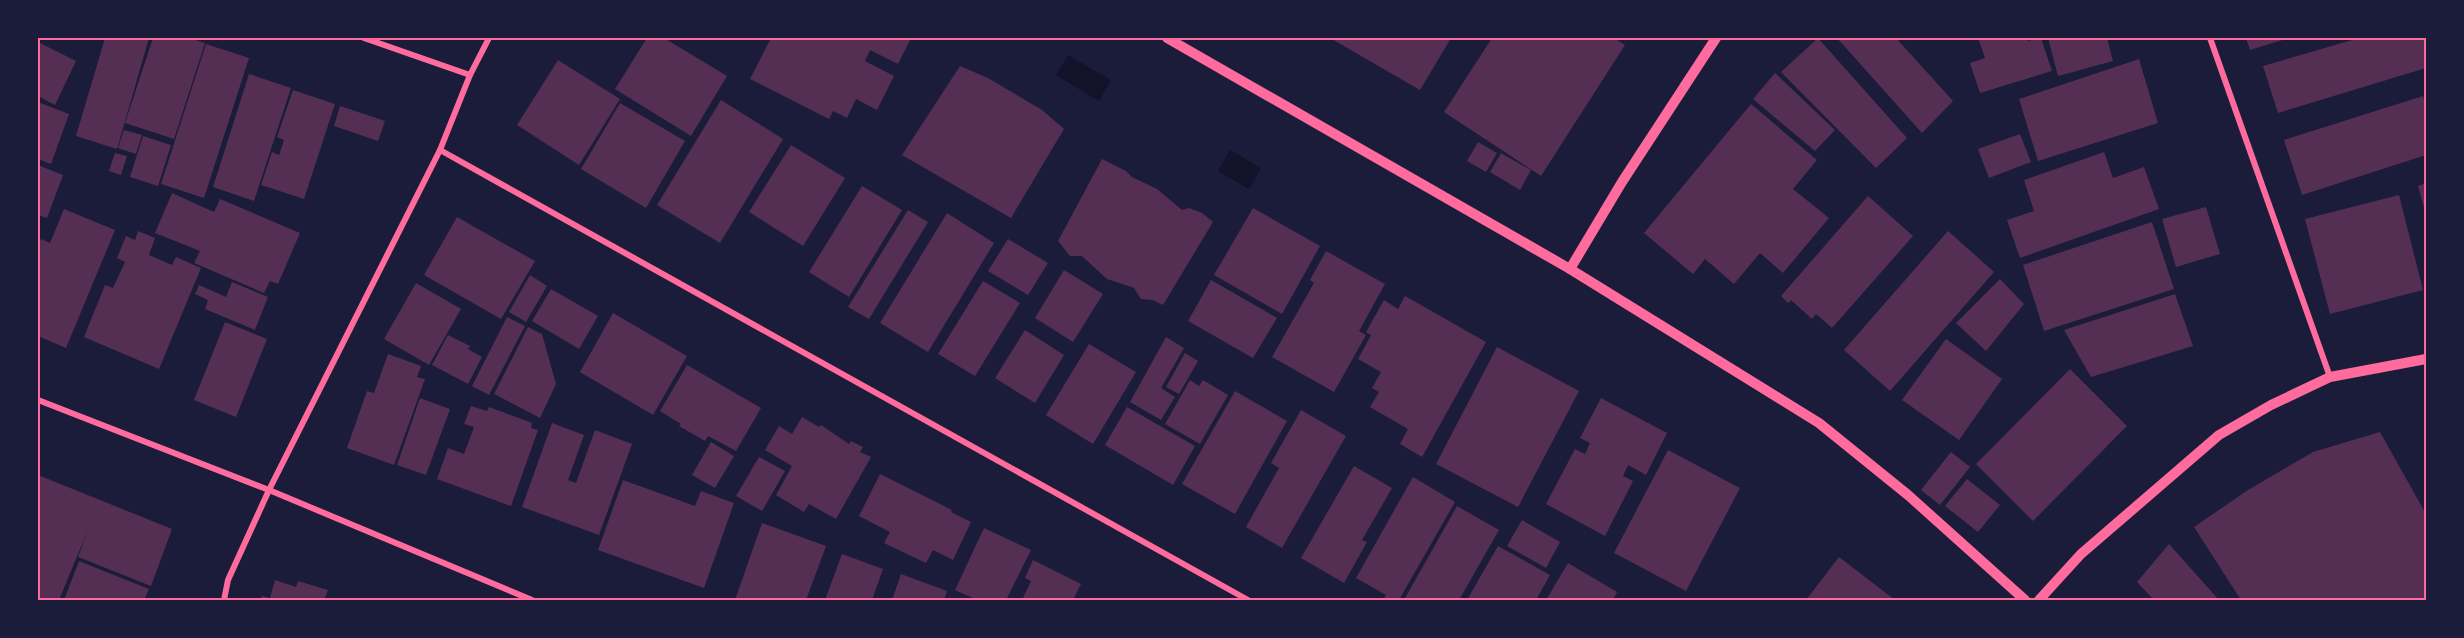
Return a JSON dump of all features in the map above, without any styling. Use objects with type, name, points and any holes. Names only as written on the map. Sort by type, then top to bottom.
[{"type":"street","points":[[364,38],[470,75]]},
{"type":"street","points":[[224,600],[228,580],[269,490],[440,150],[470,75],[489,38]]},
{"type":"street","points":[[1167,38],[1570,269],[1819,423],[1908,495],[2025,600]]},
{"type":"street","points":[[1570,269],[1622,182],[1716,38]]},
{"type":"street","points":[[2210,38],[2330,376]]},
{"type":"street","points":[[440,150],[1248,600]]},
{"type":"street","points":[[2038,600],[2081,554],[2219,435],[2271,405],[2330,376],[2427,358]]},
{"type":"street","points":[[38,400],[269,490],[532,600]]},
{"type":"shaded area","points":[[1068,55],[1111,80],[1099,101],[1056,75]]},
{"type":"shaded area","points":[[1230,150],[1261,168],[1249,189],[1218,171]]},
{"type":"building","points":[[105,38],[149,38],[117,149],[76,136]]},
{"type":"building","points":[[153,38],[189,38],[205,43],[174,139],[125,123]]},
{"type":"building","points":[[647,38],[664,38],[727,76],[691,136],[615,89]]},
{"type":"building","points":[[771,38],[911,38],[898,64],[870,50],[865,61],[894,76],[877,110],[856,99],[847,118],[833,111],[829,119],[750,79]]},
{"type":"building","points":[[1330,38],[1451,38],[1420,90]]},
{"type":"building","points":[[1492,38],[1614,38],[1625,45],[1541,176],[1444,112]]},
{"type":"building","points":[[1818,38],[1907,138],[1876,168],[1781,72]]},
{"type":"building","points":[[1837,38],[1896,38],[1953,101],[1922,133]]},
{"type":"building","points":[[1978,38],[2027,38],[2028,41],[2041,38],[2052,71],[1980,93],[1970,63],[1985,58]]},
{"type":"building","points":[[2048,38],[2107,38],[2113,61],[2058,76]]},
{"type":"building","points":[[2246,38],[2289,38],[2250,50]]},
{"type":"building","points":[[2359,38],[2426,38],[2426,68],[2278,113],[2263,66]]},
{"type":"building","points":[[38,42],[76,61],[55,105],[38,96]]},
{"type":"building","points":[[206,44],[249,58],[204,198],[161,184]]},
{"type":"building","points":[[2139,59],[2158,123],[2038,161],[2019,99]]},
{"type":"building","points":[[558,60],[620,99],[579,165],[517,125]]},
{"type":"building","points":[[960,66],[988,78],[1042,110],[1064,129],[1011,218],[902,155]]},
{"type":"building","points":[[1775,73],[1835,130],[1815,151],[1753,99]]},
{"type":"building","points":[[249,74],[291,88],[254,201],[213,187]]},
{"type":"building","points":[[293,90],[335,104],[304,199],[261,185],[272,152],[279,155],[284,140],[277,137]]},
{"type":"building","points":[[2423,96],[2426,106],[2426,155],[2302,195],[2284,140]]},
{"type":"building","points":[[721,100],[783,139],[720,243],[657,205]]},
{"type":"building","points":[[38,102],[69,114],[51,164],[38,159]]},
{"type":"building","points":[[620,103],[685,141],[646,208],[581,169]]},
{"type":"building","points":[[1751,104],[1817,160],[1793,189],[1829,218],[1783,273],[1760,253],[1734,284],[1705,259],[1693,274],[1644,233]]},
{"type":"building","points":[[340,106],[385,121],[378,141],[334,126]]},
{"type":"building","points":[[124,130],[142,135],[136,154],[118,148]]},
{"type":"building","points":[[2020,134],[2031,162],[1989,178],[1978,149]]},
{"type":"building","points":[[143,136],[171,145],[158,186],[130,177]]},
{"type":"building","points":[[1478,142],[1497,153],[1486,172],[1467,161]]},
{"type":"building","points":[[791,145],[845,178],[803,246],[749,212]]},
{"type":"building","points":[[2104,152],[2113,178],[2144,167],[2159,209],[2020,258],[2007,220],[2034,211],[2024,180]]},
{"type":"building","points":[[115,153],[127,156],[121,175],[109,171]]},
{"type":"building","points":[[1501,153],[1531,170],[1520,190],[1490,172]]},
{"type":"building","points":[[1102,159],[1157,189],[1182,210],[1189,208],[1202,213],[1213,222],[1163,305],[1153,300],[1141,299],[1134,288],[1107,279],[1082,256],[1070,256],[1058,241]]},
{"type":"building","points":[[38,165],[63,175],[47,218],[38,215]]},
{"type":"building","points":[[2426,183],[2426,215],[2418,186]]},
{"type":"building","points":[[862,186],[902,210],[849,297],[809,272]]},
{"type":"building","points":[[172,193],[214,212],[220,199],[300,233],[278,284],[270,281],[264,293],[194,263],[200,251],[155,233]]},
{"type":"building","points":[[2399,195],[2423,290],[2330,314],[2305,219]]},
{"type":"building","points":[[1868,196],[1913,236],[1832,328],[1816,314],[1812,319],[1791,300],[1788,303],[1781,296]]},
{"type":"building","points":[[2206,207],[2220,254],[2176,267],[2162,219]]},
{"type":"building","points":[[1253,208],[1320,246],[1282,314],[1214,275]]},
{"type":"building","points":[[64,209],[115,230],[66,348],[38,336],[38,247],[41,239],[50,243]]},
{"type":"building","points":[[908,210],[928,222],[869,319],[848,307]]},
{"type":"building","points":[[947,213],[994,243],[928,352],[880,323]]},
{"type":"building","points":[[457,217],[535,261],[501,319],[424,275]]},
{"type":"building","points":[[2152,222],[2174,289],[2044,331],[2023,265]]},
{"type":"building","points":[[138,231],[155,238],[149,255],[172,265],[176,257],[201,268],[159,369],[84,337],[105,285],[113,288],[125,262],[117,258],[126,236],[135,240]]},
{"type":"building","points":[[1948,231],[1994,272],[1890,391],[1844,350]]},
{"type":"building","points":[[1008,239],[1048,263],[1028,295],[988,271]]},
{"type":"building","points":[[1326,251],[1385,284],[1359,331],[1366,335],[1334,392],[1272,357],[1314,283],[1310,280]]},
{"type":"building","points":[[1064,270],[1103,294],[1073,342],[1035,318]]},
{"type":"building","points":[[530,275],[547,286],[526,322],[509,312]]},
{"type":"building","points":[[2000,279],[2024,304],[1986,351],[1956,323]]},
{"type":"building","points":[[1211,280],[1277,318],[1253,358],[1188,321]]},
{"type":"building","points":[[983,281],[1020,303],[975,376],[938,354]]},
{"type":"building","points":[[232,282],[268,297],[255,330],[205,309],[208,300],[195,294],[199,285],[226,297]]},
{"type":"building","points":[[416,283],[461,309],[429,365],[384,339]]},
{"type":"building","points":[[551,289],[598,316],[579,349],[532,321]]},
{"type":"building","points":[[2175,294],[2193,346],[2091,377],[2064,330]]},
{"type":"building","points":[[1405,296],[1486,342],[1422,457],[1400,444],[1408,429],[1370,407],[1379,392],[1372,388],[1381,372],[1358,359],[1371,335],[1366,332],[1384,300],[1398,309]]},
{"type":"building","points":[[613,313],[687,356],[653,415],[580,372]]},
{"type":"building","points":[[507,317],[525,326],[489,395],[472,386]]},
{"type":"building","points":[[225,322],[267,339],[236,417],[194,400]]},
{"type":"building","points":[[528,327],[542,334],[556,384],[540,418],[494,394]]},
{"type":"building","points":[[1025,330],[1064,355],[1035,403],[995,378]]},
{"type":"building","points":[[448,335],[470,346],[468,349],[482,357],[468,384],[432,365]]},
{"type":"building","points":[[1166,337],[1184,348],[1161,388],[1175,397],[1161,420],[1130,402]]},
{"type":"building","points":[[1946,339],[2002,379],[1959,440],[1902,400]]},
{"type":"building","points":[[1089,344],[1136,372],[1093,444],[1046,415]]},
{"type":"building","points":[[1497,347],[1579,391],[1518,507],[1436,464]]},
{"type":"building","points":[[1185,353],[1198,361],[1179,394],[1166,387]]},
{"type":"building","points":[[388,354],[421,366],[417,377],[425,379],[394,465],[347,448],[367,391],[374,393]]},
{"type":"building","points":[[687,365],[761,408],[736,451],[708,436],[705,441],[679,426],[681,424],[660,411]]},
{"type":"building","points":[[2070,369],[2127,426],[2033,521],[1976,464]]},
{"type":"building","points":[[1190,380],[1199,386],[1203,380],[1228,395],[1200,444],[1165,424]]},
{"type":"building","points":[[1235,391],[1287,421],[1235,514],[1182,484]]},
{"type":"building","points":[[420,398],[450,409],[426,475],[397,465]]},
{"type":"building","points":[[1601,398],[1667,433],[1646,475],[1628,465],[1623,476],[1633,481],[1605,536],[1546,504],[1575,449],[1585,454],[1590,443],[1580,438]]},
{"type":"building","points":[[471,406],[487,411],[489,407],[532,423],[531,428],[538,430],[511,506],[437,479],[448,448],[464,454],[474,427],[464,424]]},
{"type":"building","points":[[1127,407],[1195,446],[1173,485],[1105,445]]},
{"type":"building","points":[[1301,410],[1346,436],[1282,548],[1246,527],[1279,468],[1271,463]]},
{"type":"building","points":[[802,417],[819,427],[821,425],[849,444],[851,441],[863,447],[860,452],[871,457],[836,519],[809,504],[804,512],[776,495],[792,466],[765,450],[779,426],[792,434]]},
{"type":"building","points":[[552,423],[584,435],[568,480],[576,483],[595,430],[632,444],[599,535],[522,507]]},
{"type":"building","points":[[2380,432],[2426,514],[2426,600],[2241,600],[2194,527],[2248,490],[2313,452]]},
{"type":"building","points":[[711,442],[734,456],[715,488],[692,475]]},
{"type":"building","points":[[1668,450],[1740,488],[1686,591],[1614,553]]},
{"type":"building","points":[[1951,452],[1970,467],[1940,505],[1921,490]]},
{"type":"building","points":[[759,457],[785,471],[762,511],[736,496]]},
{"type":"building","points":[[1354,466],[1392,488],[1362,540],[1367,542],[1344,583],[1301,558]]},
{"type":"building","points":[[880,474],[971,522],[953,560],[933,550],[926,563],[884,543],[890,532],[859,516]]},
{"type":"building","points":[[38,475],[172,529],[151,586],[78,557],[88,530],[59,600],[38,600]]},
{"type":"building","points":[[1413,477],[1455,502],[1399,600],[1383,600],[1386,595],[1356,578]]},
{"type":"building","points":[[1967,479],[2000,505],[1978,532],[1945,506]]},
{"type":"building","points":[[623,480],[695,506],[701,491],[734,503],[704,588],[598,550]]},
{"type":"building","points":[[1457,506],[1499,530],[1459,600],[1404,600]]},
{"type":"building","points":[[1522,520],[1560,542],[1546,568],[1507,546]]},
{"type":"building","points":[[762,523],[826,546],[806,600],[735,600]]},
{"type":"building","points":[[984,528],[1031,550],[1006,600],[977,600],[955,590]]},
{"type":"building","points":[[2169,544],[2219,600],[2154,600],[2137,582]]},
{"type":"building","points":[[1498,546],[1550,575],[1536,600],[1467,600]]},
{"type":"building","points":[[842,554],[883,569],[872,600],[825,600]]},
{"type":"building","points":[[1839,557],[1895,600],[1806,600]]},
{"type":"building","points":[[1033,560],[1081,584],[1073,600],[1023,598],[1031,581],[1025,578]]},
{"type":"building","points":[[79,561],[149,589],[144,600],[64,600]]},
{"type":"building","points":[[1568,563],[1617,592],[1613,600],[1546,600]]},
{"type":"building","points":[[901,574],[947,591],[944,600],[892,600]]},
{"type":"building","points":[[275,580],[296,587],[298,581],[328,590],[324,600],[260,600],[262,596],[270,598]]}]
